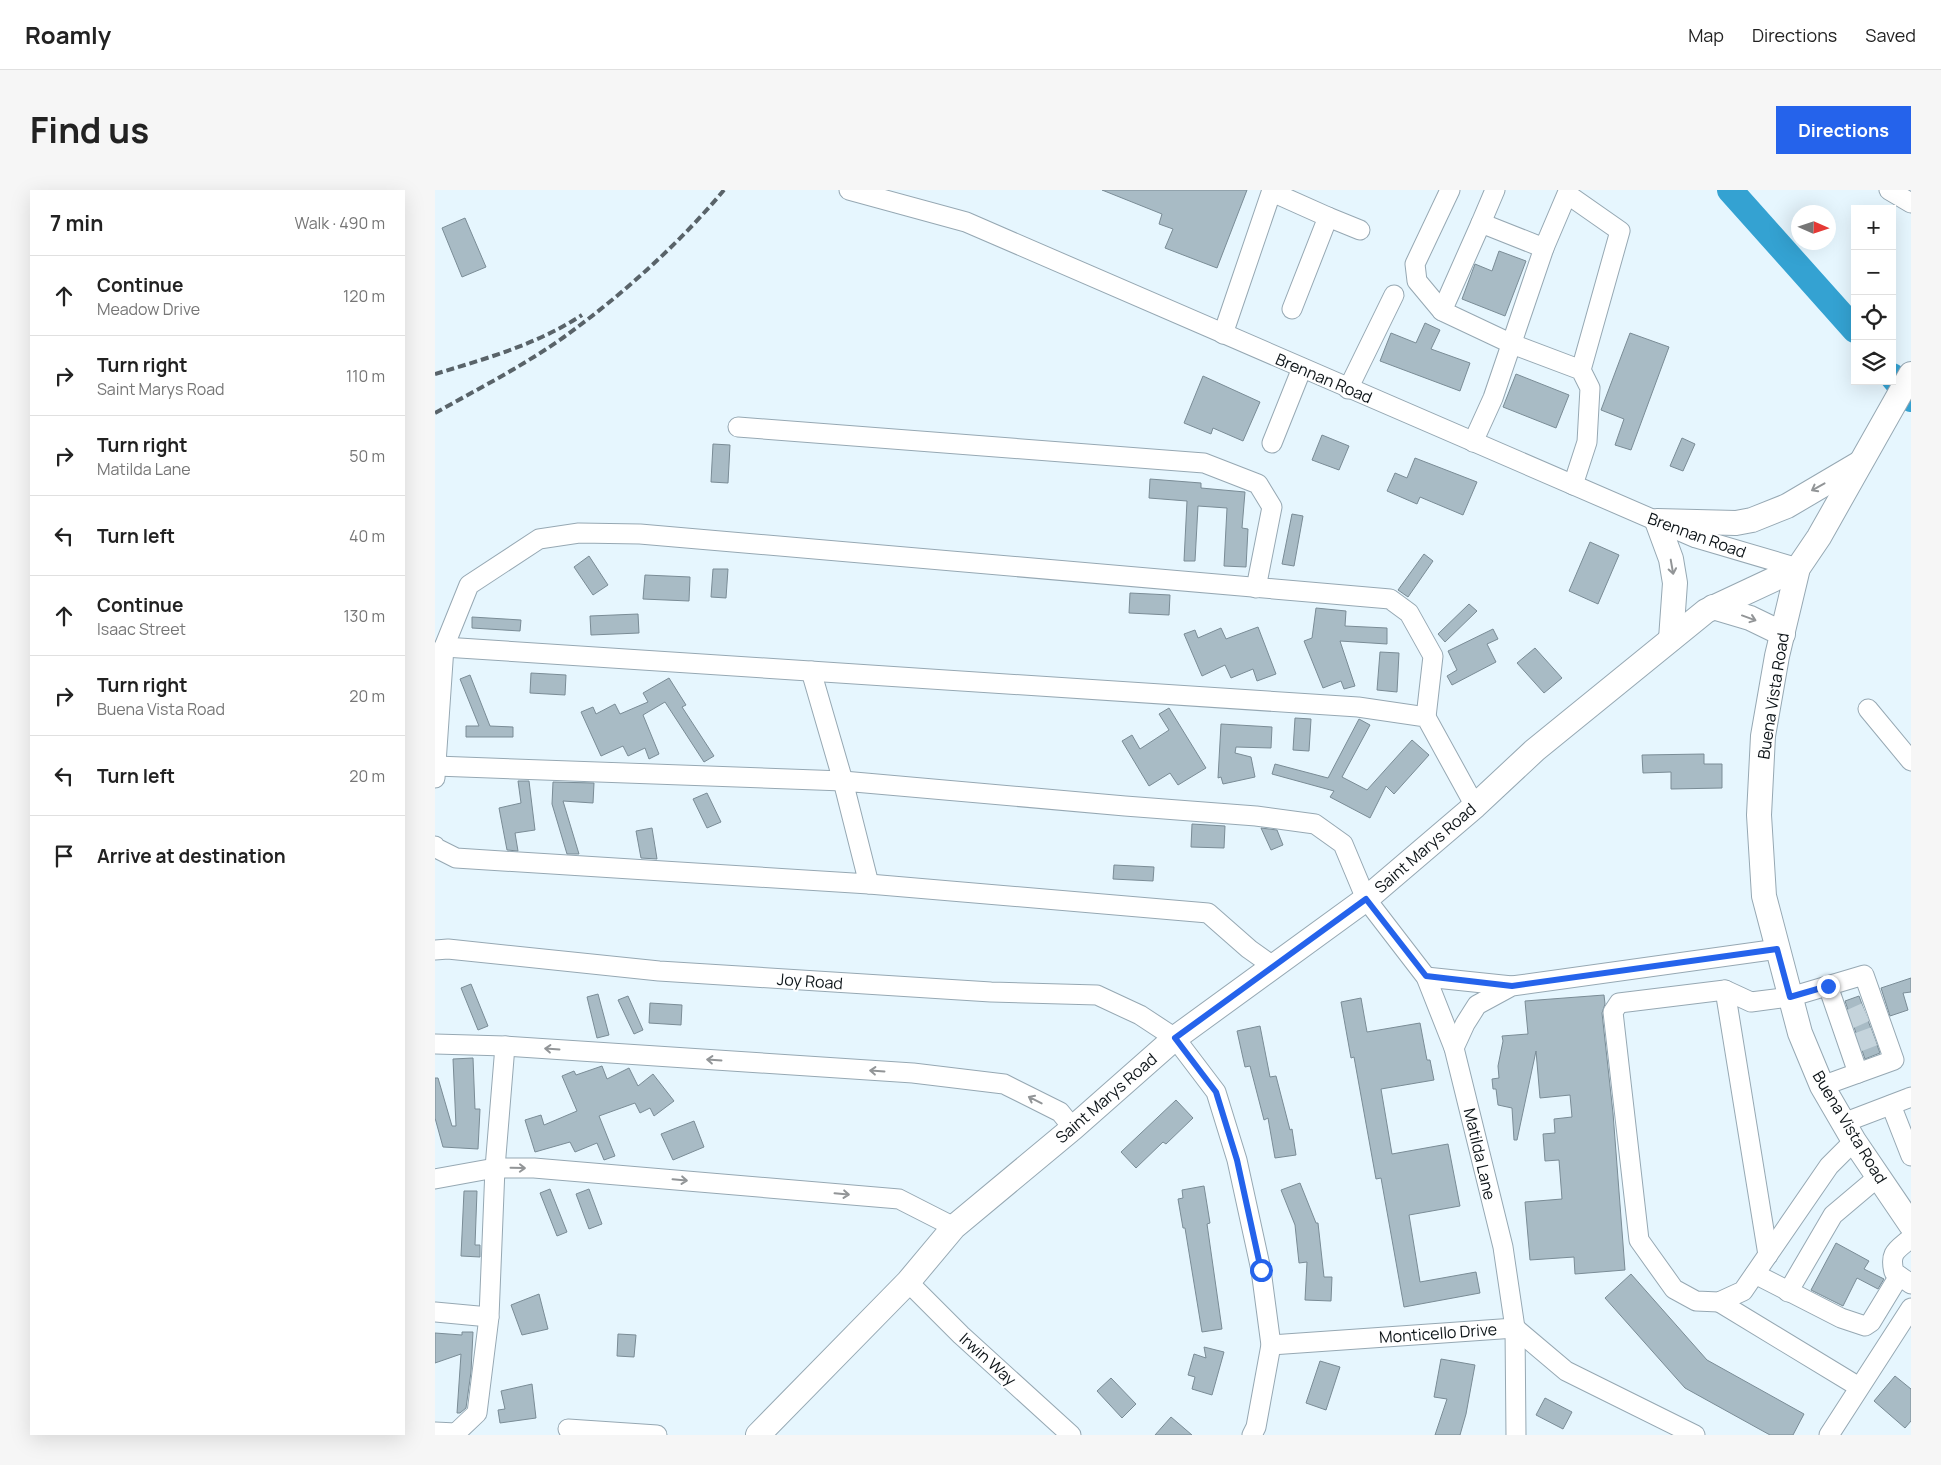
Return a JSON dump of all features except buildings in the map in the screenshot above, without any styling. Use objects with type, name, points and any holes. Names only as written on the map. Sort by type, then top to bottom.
[{"type":"main road","name":"Buena Vista Road","points":[[1911,374],[1816,542],[1799,568],[1783,634],[1763,736],[1759,816],[1764,896],[1800,1033],[1822,1086],[1849,1132],[1911,1225]]},
{"type":"main road","points":[[1671,639],[1675,583],[1671,559],[1657,521],[1736,523],[1753,520],[1787,506],[1861,463]]},
{"type":"main road","name":"Saint Marys Road","points":[[758,1435],[908,1282],[955,1227],[1073,1128],[1175,1038],[1366,899],[1475,806],[1535,750],[1706,611],[1799,568]]},
{"type":"main road","points":[[1713,607],[1750,618],[1783,634]]},
{"type":"street","name":"Brennan Road","points":[[849,190],[967,222],[1696,538],[1799,568]]},
{"type":"street","points":[[1450,190],[1415,264],[1417,281],[1442,311],[1512,344],[1581,370],[1591,388],[1587,442],[1573,485]]},
{"type":"street","points":[[1442,311],[1495,190]]},
{"type":"street","points":[[1889,190],[1910,201]]},
{"type":"street","points":[[1223,334],[1272,191],[1360,230]]},
{"type":"street","points":[[1473,442],[1493,398],[1564,192],[1620,232],[1581,370]]},
{"type":"street","points":[[1293,309],[1328,217]]},
{"type":"street","points":[[1481,223],[1544,248]]},
{"type":"street","points":[[1348,388],[1393,295]]},
{"type":"street","points":[[1272,443],[1301,368]]},
{"type":"street","points":[[737,428],[1204,463],[1258,484],[1272,507],[1256,588]]},
{"type":"street","points":[[436,772],[445,647],[469,585],[539,539],[579,533],[640,534],[1390,599],[1409,613],[1433,656],[1426,717],[1475,806]]},
{"type":"street","points":[[445,647],[1358,707],[1426,717]]},
{"type":"street","points":[[811,671],[843,780],[869,884]]},
{"type":"street","points":[[1868,709],[1911,761]]},
{"type":"street","name":"Matilda Lane","points":[[436,772],[843,780],[1256,816],[1315,824],[1343,844],[1366,899],[1426,976],[1454,1048],[1503,1247],[1515,1328],[1516,1435]]},
{"type":"street","points":[[435,846],[456,858],[869,884],[1208,913],[1249,949],[1273,966]]},
{"type":"street","name":"Joy Road","points":[[435,950],[448,949],[659,971],[991,992],[1097,995],[1141,1015],[1175,1038],[1216,1092],[1237,1160],[1261,1270],[1271,1345],[1257,1427],[1253,1435]]},
{"type":"street","points":[[1426,976],[1512,986],[1777,949]]},
{"type":"street","points":[[1822,1086],[1894,1060],[1879,1034],[1871,1010],[1864,975],[1790,997],[1751,1002],[1725,990],[1619,1003],[1613,1012],[1639,1240],[1674,1289],[1696,1301],[1719,1302],[1743,1291],[1829,1166],[1849,1132],[1891,1105],[1911,1097]]},
{"type":"street","points":[[1454,1048],[1465,1024],[1477,1005],[1512,986]]},
{"type":"street","points":[[1828,986],[1853,1045],[1859,1072]]},
{"type":"street","points":[[1725,990],[1768,1255]]},
{"type":"street","points":[[435,1044],[505,1046],[904,1072],[1003,1084],[1060,1112],[1073,1128]]},
{"type":"street","points":[[435,1432],[456,1433],[477,1413],[489,1316],[495,1168],[505,1046]]},
{"type":"street","points":[[1891,1105],[1907,1135],[1911,1156]]},
{"type":"street","points":[[435,1179],[495,1168],[534,1168],[899,1199],[955,1227]]},
{"type":"street","points":[[1788,1292],[1833,1216],[1879,1177]]},
{"type":"street","points":[[1755,1274],[1841,1318],[1865,1326],[1871,1322],[1905,1280],[1894,1272],[1892,1262],[1894,1252],[1911,1238]]},
{"type":"street","name":"Irwin Way","points":[[908,1282],[961,1335],[1068,1434]]},
{"type":"street","points":[[1719,1302],[1859,1387]]},
{"type":"street","points":[[1829,1435],[1911,1308]]},
{"type":"street","points":[[435,1312],[489,1316]]},
{"type":"street","name":"Monticello Drive","points":[[1271,1345],[1515,1328],[1566,1371],[1695,1435]]},
{"type":"street","points":[[568,1429],[657,1435]]},
{"type":"waterway","points":[[1730,190],[1851,326]]},
{"type":"waterway","points":[[1896,381],[1911,399]]},
{"type":"tunnel","points":[[1848,1020],[1866,1012]]},
{"type":"tunnel","points":[[1856,1043],[1875,1036]]},
{"type":"railway","points":[[435,413],[533,358],[586,321],[628,287],[668,250],[724,190]]},
{"type":"railway","points":[[435,374],[529,342],[582,315]]},
{"type":"route","points":[[1261,1270],[1237,1160],[1216,1092],[1175,1038],[1366,899],[1426,976],[1512,986],[1777,949],[1790,997],[1828,986]]}]
